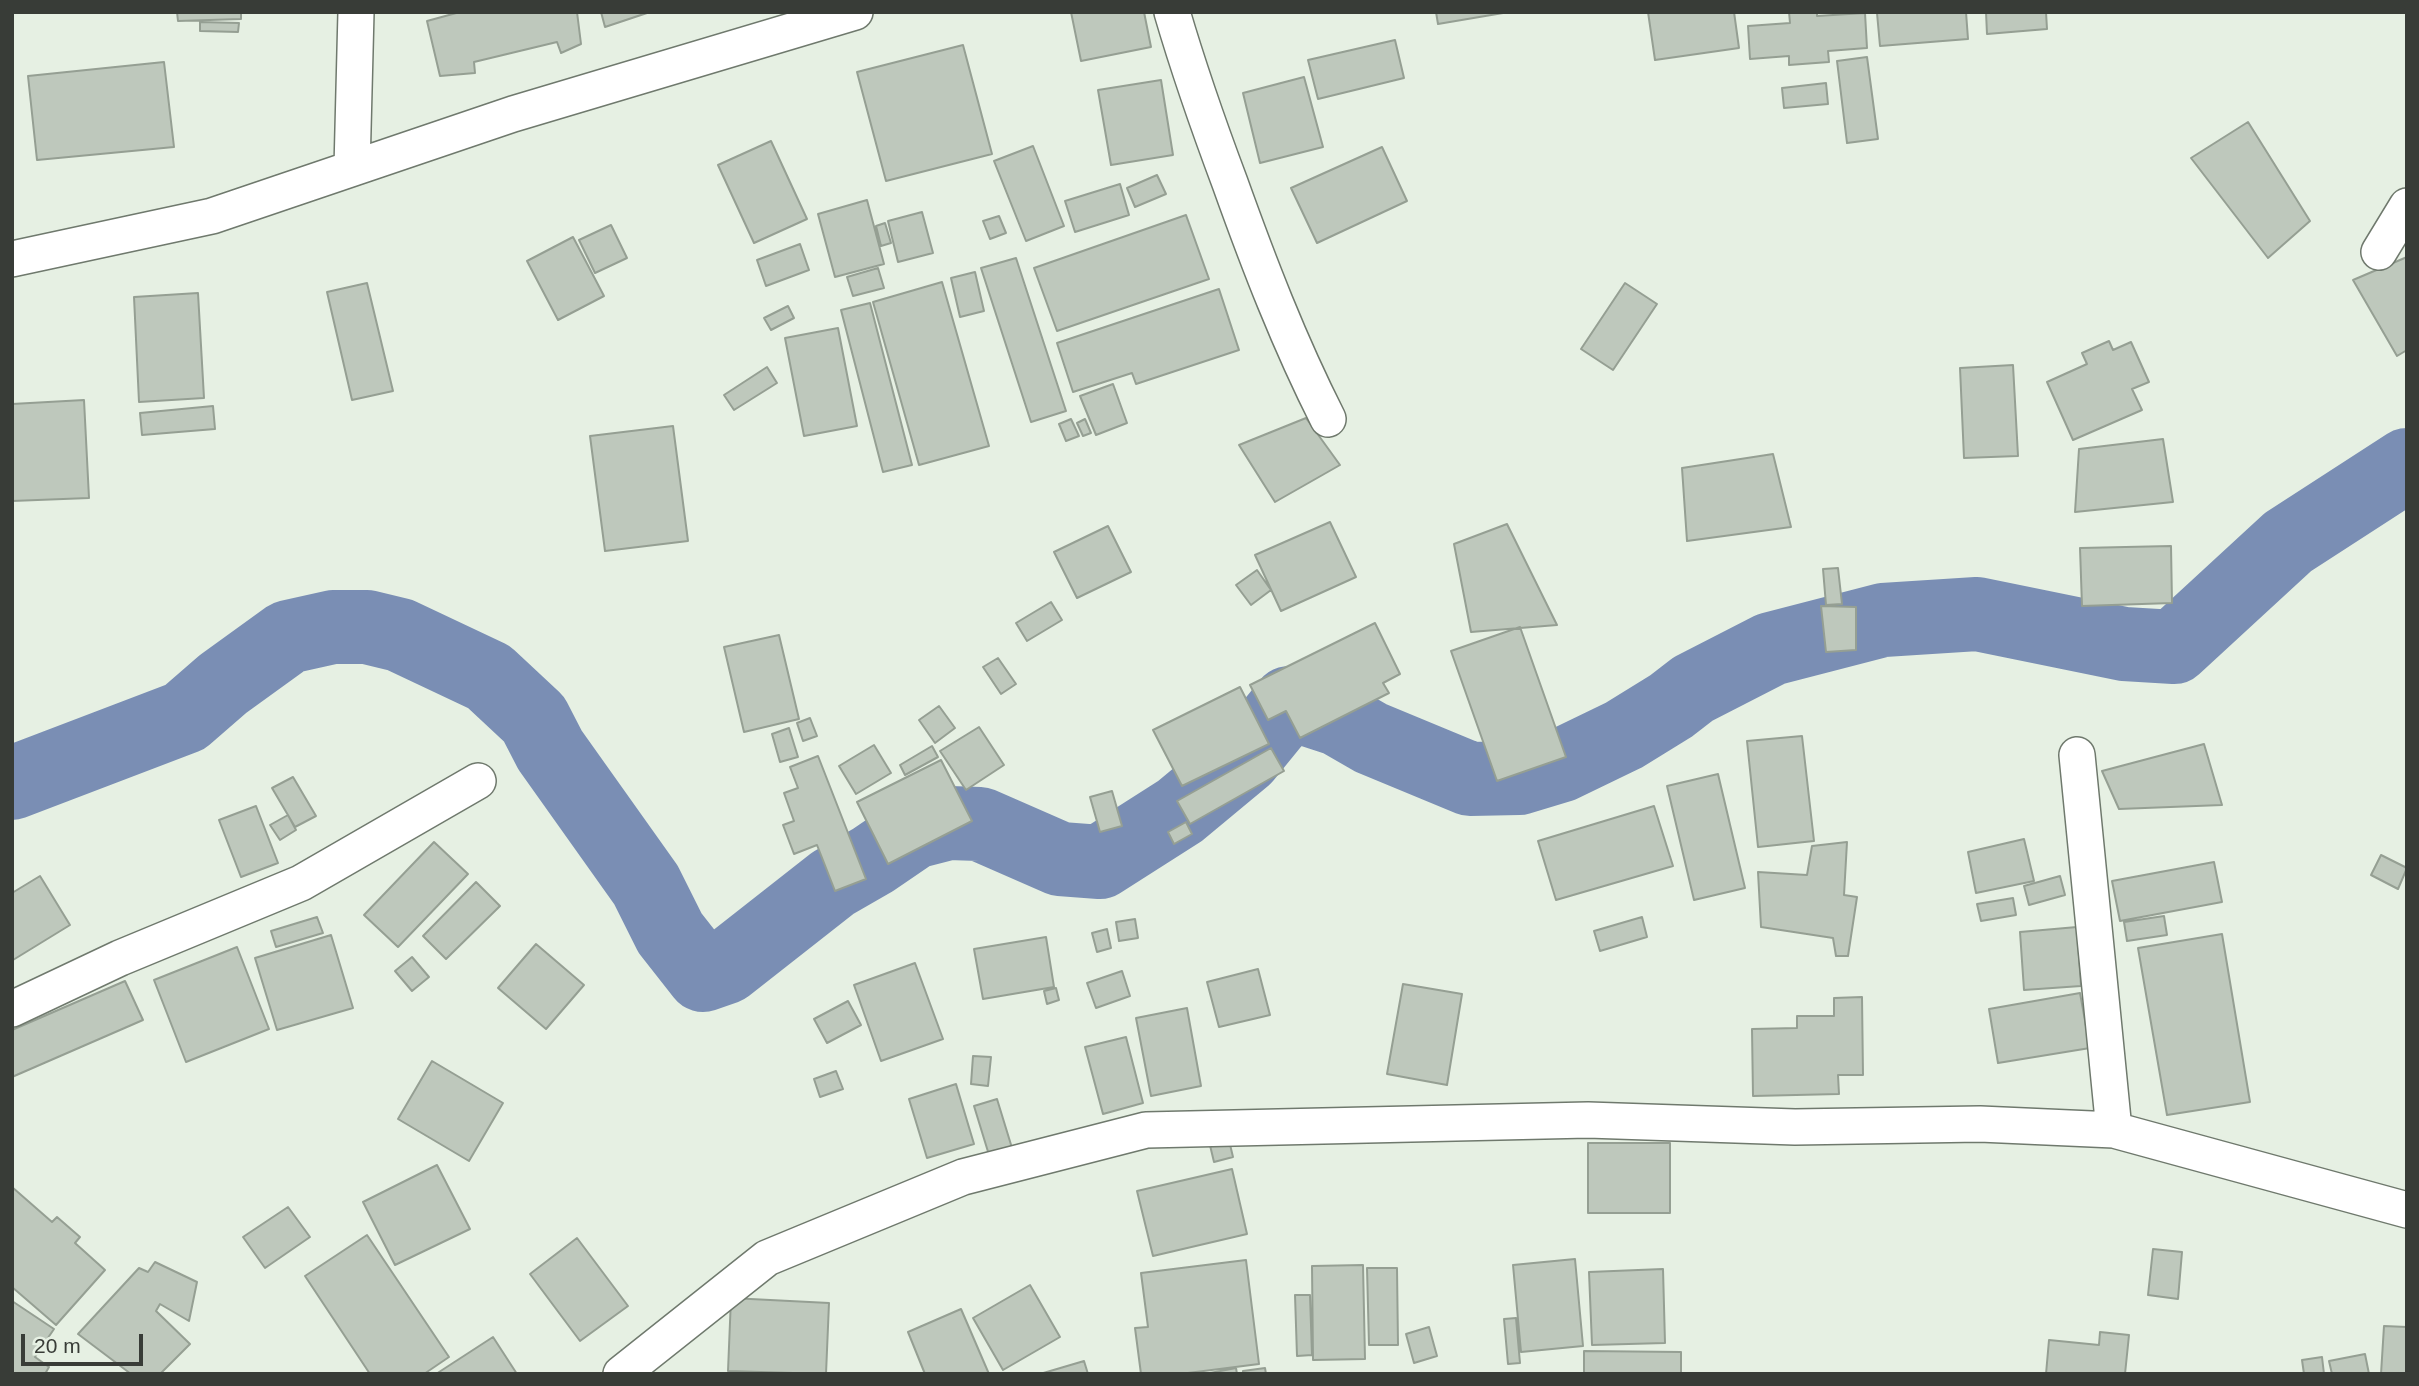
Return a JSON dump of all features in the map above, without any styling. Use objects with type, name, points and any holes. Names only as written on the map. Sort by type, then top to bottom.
[{"type":"street","points":[[352,169],[356,12]]},
{"type":"street","points":[[12,259],[212,216],[513,114],[855,12]]},
{"type":"street","points":[[1171,12],[1273,301],[1328,419]]},
{"type":"street","points":[[2379,252],[2407,206]]},
{"type":"street","points":[[2077,755],[2114,1130]]},
{"type":"street","points":[[12,1009],[120,958],[301,883],[478,781]]},
{"type":"street","points":[[621,1374],[767,1258],[963,1177],[1146,1130],[1588,1120],[1796,1127],[1980,1124],[2114,1130],[2407,1210]]},
{"type":"building","points":[[177,12],[241,12],[241,19],[178,21]]},
{"type":"building","points":[[460,12],[577,12],[581,44],[561,53],[557,42],[474,62],[475,73],[440,76],[427,21]]},
{"type":"building","points":[[601,12],[650,12],[605,27]]},
{"type":"building","points":[[1071,12],[1144,12],[1151,47],[1081,61]]},
{"type":"building","points":[[1436,12],[1509,12],[1438,24]]},
{"type":"building","points":[[1648,12],[1734,12],[1739,48],[1655,60]]},
{"type":"building","points":[[1789,12],[1817,12],[1817,16],[1865,13],[1867,48],[1828,51],[1829,62],[1789,65],[1789,56],[1750,59],[1748,26],[1790,23]]},
{"type":"building","points":[[1966,12],[1968,39],[1880,46],[1877,13]]},
{"type":"building","points":[[1986,12],[2046,12],[2047,29],[1987,34]]},
{"type":"building","points":[[200,22],[239,23],[238,32],[200,31]]},
{"type":"building","points":[[1395,40],[1404,78],[1318,99],[1308,60]]},
{"type":"building","points":[[963,45],[992,154],[886,181],[857,72]]},
{"type":"building","points":[[1867,57],[1878,139],[1847,143],[1837,61]]},
{"type":"building","points":[[164,62],[174,147],[37,160],[28,76]]},
{"type":"building","points":[[1304,77],[1323,147],[1260,163],[1243,93]]},
{"type":"building","points":[[1161,80],[1173,155],[1111,165],[1098,90]]},
{"type":"building","points":[[1826,83],[1828,104],[1784,108],[1782,88]]},
{"type":"building","points":[[2248,122],[2310,221],[2268,258],[2191,158]]},
{"type":"building","points":[[771,141],[807,219],[754,243],[718,165]]},
{"type":"building","points":[[1033,146],[1064,226],[1026,241],[994,161]]},
{"type":"building","points":[[1382,147],[1407,201],[1317,243],[1291,188]]},
{"type":"building","points":[[1157,175],[1166,194],[1135,207],[1127,188]]},
{"type":"building","points":[[1120,184],[1129,215],[1075,232],[1065,201]]},
{"type":"building","points":[[867,200],[884,264],[835,277],[818,214]]},
{"type":"building","points":[[922,212],[933,253],[898,262],[888,221]]},
{"type":"building","points":[[1186,215],[1209,279],[1057,331],[1034,268]]},
{"type":"building","points":[[999,216],[1006,233],[990,239],[983,221]]},
{"type":"building","points":[[885,223],[891,243],[881,246],[876,226]]},
{"type":"building","points":[[611,225],[627,258],[595,273],[579,240]]},
{"type":"building","points":[[573,237],[604,296],[558,320],[527,261]]},
{"type":"building","points":[[800,244],[809,270],[766,286],[757,260]]},
{"type":"building","points":[[2407,257],[2407,350],[2397,356],[2353,280]]},
{"type":"building","points":[[1016,258],[1066,411],[1031,422],[981,268]]},
{"type":"building","points":[[878,268],[884,288],[853,296],[847,277]]},
{"type":"building","points":[[975,272],[984,311],[960,317],[951,278]]},
{"type":"building","points":[[942,282],[989,446],[919,465],[873,302]]},
{"type":"building","points":[[367,283],[393,391],[352,400],[327,292]]},
{"type":"building","points":[[1625,283],[1657,304],[1613,370],[1581,349]]},
{"type":"building","points":[[1219,289],[1239,350],[1136,384],[1132,373],[1073,392],[1057,343]]},
{"type":"building","points":[[198,293],[204,398],[139,402],[134,297]]},
{"type":"building","points":[[870,303],[912,465],[883,472],[841,310]]},
{"type":"building","points":[[788,306],[794,318],[771,330],[764,318]]},
{"type":"building","points":[[838,328],[857,426],[804,436],[785,338]]},
{"type":"building","points":[[2109,341],[2113,350],[2131,342],[2149,382],[2132,389],[2142,410],[2073,440],[2047,382],[2087,364],[2082,353]]},
{"type":"building","points":[[2013,365],[2018,456],[1964,458],[1960,368]]},
{"type":"building","points":[[767,367],[777,383],[734,410],[724,395]]},
{"type":"building","points":[[1113,384],[1127,423],[1096,435],[1080,396]]},
{"type":"building","points":[[84,400],[89,498],[12,501],[12,404]]},
{"type":"building","points":[[213,406],[215,429],[142,435],[140,413]]},
{"type":"building","points":[[1306,418],[1340,465],[1275,502],[1239,445]]},
{"type":"building","points":[[1071,419],[1079,436],[1066,441],[1059,424]]},
{"type":"building","points":[[1085,419],[1091,433],[1083,436],[1077,423]]},
{"type":"building","points":[[673,426],[688,541],[605,551],[590,436]]},
{"type":"building","points":[[2163,439],[2173,502],[2075,512],[2079,449]]},
{"type":"building","points":[[1773,454],[1791,527],[1687,541],[1682,468]]},
{"type":"building","points":[[1330,522],[1356,577],[1281,611],[1255,555]]},
{"type":"building","points":[[1507,524],[1557,625],[1471,632],[1454,544]]},
{"type":"building","points":[[1108,526],[1131,572],[1077,598],[1054,552]]},
{"type":"building","points":[[2171,546],[2172,603],[2082,606],[2080,548]]},
{"type":"building","points":[[1838,568],[1842,604],[1826,605],[1823,569]]},
{"type":"building","points":[[1257,570],[1271,590],[1251,605],[1236,585]]},
{"type":"building","points":[[1051,602],[1062,620],[1027,641],[1016,623]]},
{"type":"building","points":[[1821,606],[1856,607],[1856,650],[1826,652]]},
{"type":"building","points":[[1375,623],[1400,674],[1383,683],[1389,693],[1300,738],[1286,711],[1268,720],[1250,685]]},
{"type":"building","points":[[1520,627],[1566,757],[1497,781],[1451,651]]},
{"type":"building","points":[[779,635],[799,719],[744,732],[724,647]]},
{"type":"building","points":[[998,658],[1016,684],[1001,694],[983,667]]},
{"type":"building","points":[[1240,687],[1269,744],[1182,786],[1153,730]]},
{"type":"building","points":[[939,706],[955,728],[935,743],[919,720]]},
{"type":"building","points":[[810,718],[817,736],[803,741],[797,723]]},
{"type":"building","points":[[979,727],[1004,765],[966,790],[940,751]]},
{"type":"building","points":[[789,728],[798,757],[780,762],[772,734]]},
{"type":"building","points":[[1802,736],[1814,841],[1758,847],[1747,741]]},
{"type":"building","points":[[2204,744],[2222,805],[2119,809],[2102,771]]},
{"type":"building","points":[[874,745],[891,773],[856,794],[839,766]]},
{"type":"building","points":[[932,746],[938,757],[905,775],[900,765]]},
{"type":"building","points":[[1271,748],[1284,771],[1190,824],[1177,801]]},
{"type":"building","points":[[818,756],[866,879],[835,891],[817,845],[794,854],[783,825],[794,821],[784,793],[798,788],[790,767]]},
{"type":"building","points":[[941,760],[972,821],[888,864],[857,802]]},
{"type":"building","points":[[1718,774],[1745,888],[1694,900],[1667,786]]},
{"type":"building","points":[[293,777],[316,816],[295,827],[272,788]]},
{"type":"building","points":[[1112,791],[1122,826],[1100,832],[1090,797]]},
{"type":"building","points":[[256,806],[278,863],[241,877],[219,820]]},
{"type":"building","points":[[1654,806],[1673,866],[1556,900],[1538,841]]},
{"type":"building","points":[[288,815],[296,830],[280,840],[270,825]]},
{"type":"building","points":[[1186,822],[1192,834],[1174,844],[1168,832]]},
{"type":"building","points":[[2024,839],[2034,881],[1976,893],[1968,852]]},
{"type":"building","points":[[434,842],[468,874],[398,947],[364,915]]},
{"type":"building","points":[[1847,842],[1844,895],[1857,897],[1848,956],[1836,956],[1833,938],[1761,927],[1758,872],[1807,875],[1812,846]]},
{"type":"building","points":[[2381,855],[2407,868],[2398,889],[2371,875]]},
{"type":"building","points":[[2214,862],[2222,902],[2120,921],[2112,881]]},
{"type":"building","points":[[40,876],[70,925],[13,960],[12,893]]},
{"type":"building","points":[[2060,876],[2065,895],[2029,905],[2024,886]]},
{"type":"building","points":[[476,882],[500,906],[446,959],[423,936]]},
{"type":"building","points":[[2013,898],[2016,915],[1981,921],[1977,904]]},
{"type":"building","points":[[2164,916],[2167,935],[2127,941],[2124,922]]},
{"type":"building","points":[[317,917],[323,933],[276,947],[271,931]]},
{"type":"building","points":[[1642,917],[1647,937],[1600,951],[1594,931]]},
{"type":"building","points":[[1135,919],[1138,938],[1119,941],[1116,922]]},
{"type":"building","points":[[2077,927],[2081,986],[2024,990],[2020,932]]},
{"type":"building","points":[[1107,929],[1111,948],[1097,952],[1092,933]]},
{"type":"building","points":[[2222,934],[2250,1102],[2167,1115],[2138,948]]},
{"type":"building","points":[[331,935],[353,1008],[277,1030],[255,958]]},
{"type":"building","points":[[1046,937],[1054,987],[983,999],[974,949]]},
{"type":"building","points":[[536,944],[584,985],[546,1029],[498,988]]},
{"type":"building","points":[[237,947],[269,1029],[186,1062],[154,980]]},
{"type":"building","points":[[412,957],[429,977],[412,991],[395,971]]},
{"type":"building","points":[[915,963],[943,1039],[881,1061],[854,985]]},
{"type":"building","points":[[1258,969],[1270,1015],[1219,1027],[1207,982]]},
{"type":"building","points":[[1122,971],[1130,996],[1096,1008],[1087,983]]},
{"type":"building","points":[[125,981],[143,1020],[12,1077],[12,1030]]},
{"type":"building","points":[[1403,984],[1462,994],[1447,1085],[1387,1074]]},
{"type":"building","points":[[1056,988],[1059,1000],[1047,1004],[1044,991]]},
{"type":"building","points":[[2080,993],[2090,1048],[1998,1063],[1989,1009]]},
{"type":"building","points":[[1862,997],[1863,1075],[1838,1075],[1839,1094],[1753,1096],[1752,1029],[1797,1028],[1797,1016],[1834,1016],[1834,998]]},
{"type":"building","points":[[848,1001],[861,1025],[827,1043],[814,1019]]},
{"type":"building","points":[[1187,1008],[1201,1086],[1151,1096],[1136,1018]]},
{"type":"building","points":[[1126,1037],[1143,1103],[1103,1114],[1085,1047]]},
{"type":"building","points":[[973,1056],[991,1057],[988,1086],[971,1084]]},
{"type":"building","points":[[432,1061],[503,1103],[469,1161],[398,1119]]},
{"type":"building","points":[[836,1071],[843,1089],[820,1097],[814,1079]]},
{"type":"building","points":[[956,1084],[974,1144],[927,1158],[909,1099]]},
{"type":"building","points":[[997,1099],[1016,1161],[993,1168],[974,1106]]},
{"type":"building","points":[[1227,1132],[1233,1157],[1214,1162],[1208,1137]]},
{"type":"building","points":[[1588,1143],[1670,1143],[1670,1213],[1588,1213]]},
{"type":"building","points":[[437,1165],[470,1229],[395,1265],[363,1202]]},
{"type":"building","points":[[1232,1169],[1247,1234],[1153,1256],[1137,1191]]},
{"type":"building","points":[[12,1187],[52,1222],[57,1217],[80,1237],[75,1243],[105,1270],[56,1325],[12,1287]]},
{"type":"building","points":[[288,1207],[310,1237],[265,1268],[243,1237]]},
{"type":"building","points":[[367,1235],[449,1357],[424,1374],[370,1374],[305,1276]]},
{"type":"building","points":[[577,1238],[628,1306],[580,1341],[530,1274]]},
{"type":"building","points":[[2153,1249],[2182,1252],[2178,1299],[2148,1295]]},
{"type":"building","points":[[1575,1259],[1583,1346],[1521,1352],[1513,1265]]},
{"type":"building","points":[[1246,1260],[1259,1364],[1180,1374],[1141,1374],[1135,1328],[1148,1327],[1141,1273]]},
{"type":"building","points":[[155,1262],[197,1282],[189,1321],[160,1304],[156,1311],[190,1344],[160,1374],[131,1374],[78,1334],[139,1268],[148,1272]]},
{"type":"building","points":[[1363,1265],[1365,1359],[1313,1360],[1312,1266]]},
{"type":"building","points":[[1367,1268],[1397,1268],[1398,1345],[1369,1345]]},
{"type":"building","points":[[1663,1269],[1665,1343],[1592,1345],[1589,1272]]},
{"type":"building","points":[[1030,1285],[1060,1337],[1003,1370],[973,1318]]},
{"type":"building","points":[[1295,1295],[1310,1295],[1312,1355],[1297,1356]]},
{"type":"building","points":[[731,1298],[829,1303],[826,1374],[728,1371]]},
{"type":"building","points":[[12,1301],[54,1329],[35,1357],[49,1367],[45,1374],[12,1374]]},
{"type":"building","points":[[961,1309],[989,1374],[925,1374],[908,1332]]},
{"type":"building","points":[[1516,1318],[1520,1363],[1508,1364],[1504,1319]]},
{"type":"building","points":[[2384,1326],[2407,1327],[2407,1374],[2381,1374]]},
{"type":"building","points":[[1429,1327],[1437,1356],[1414,1363],[1406,1334]]},
{"type":"building","points":[[2100,1332],[2129,1335],[2125,1374],[2046,1374],[2049,1340],[2099,1345]]},
{"type":"building","points":[[493,1337],[517,1374],[436,1374]]},
{"type":"building","points":[[1584,1351],[1681,1352],[1681,1374],[1584,1374]]},
{"type":"building","points":[[2365,1354],[2369,1374],[2332,1374],[2329,1361]]},
{"type":"building","points":[[2322,1357],[2324,1374],[2304,1374],[2302,1360]]},
{"type":"building","points":[[1084,1361],[1088,1374],[1040,1374]]},
{"type":"building","points":[[1236,1368],[1237,1374],[1210,1374],[1210,1373]]},
{"type":"building","points":[[1265,1368],[1266,1374],[1243,1374],[1243,1371]]},
{"type":"waterway","points":[[12,783],[185,717],[223,684],[288,637],[333,627],[367,627],[400,635],[489,677],[534,719],[550,750],[646,885],[670,933],[703,975],[726,967],[833,883],[914,832],[949,823],[980,824],[1060,859],[1100,862],[1180,811],[1245,757],[1289,703],[1338,719],[1371,738],[1470,779],[1519,778],[1562,765],[1624,735],[1693,689],[1771,649],[1883,620],[1977,614],[2124,644],[2174,647],[2288,542],[2407,465]]}]
